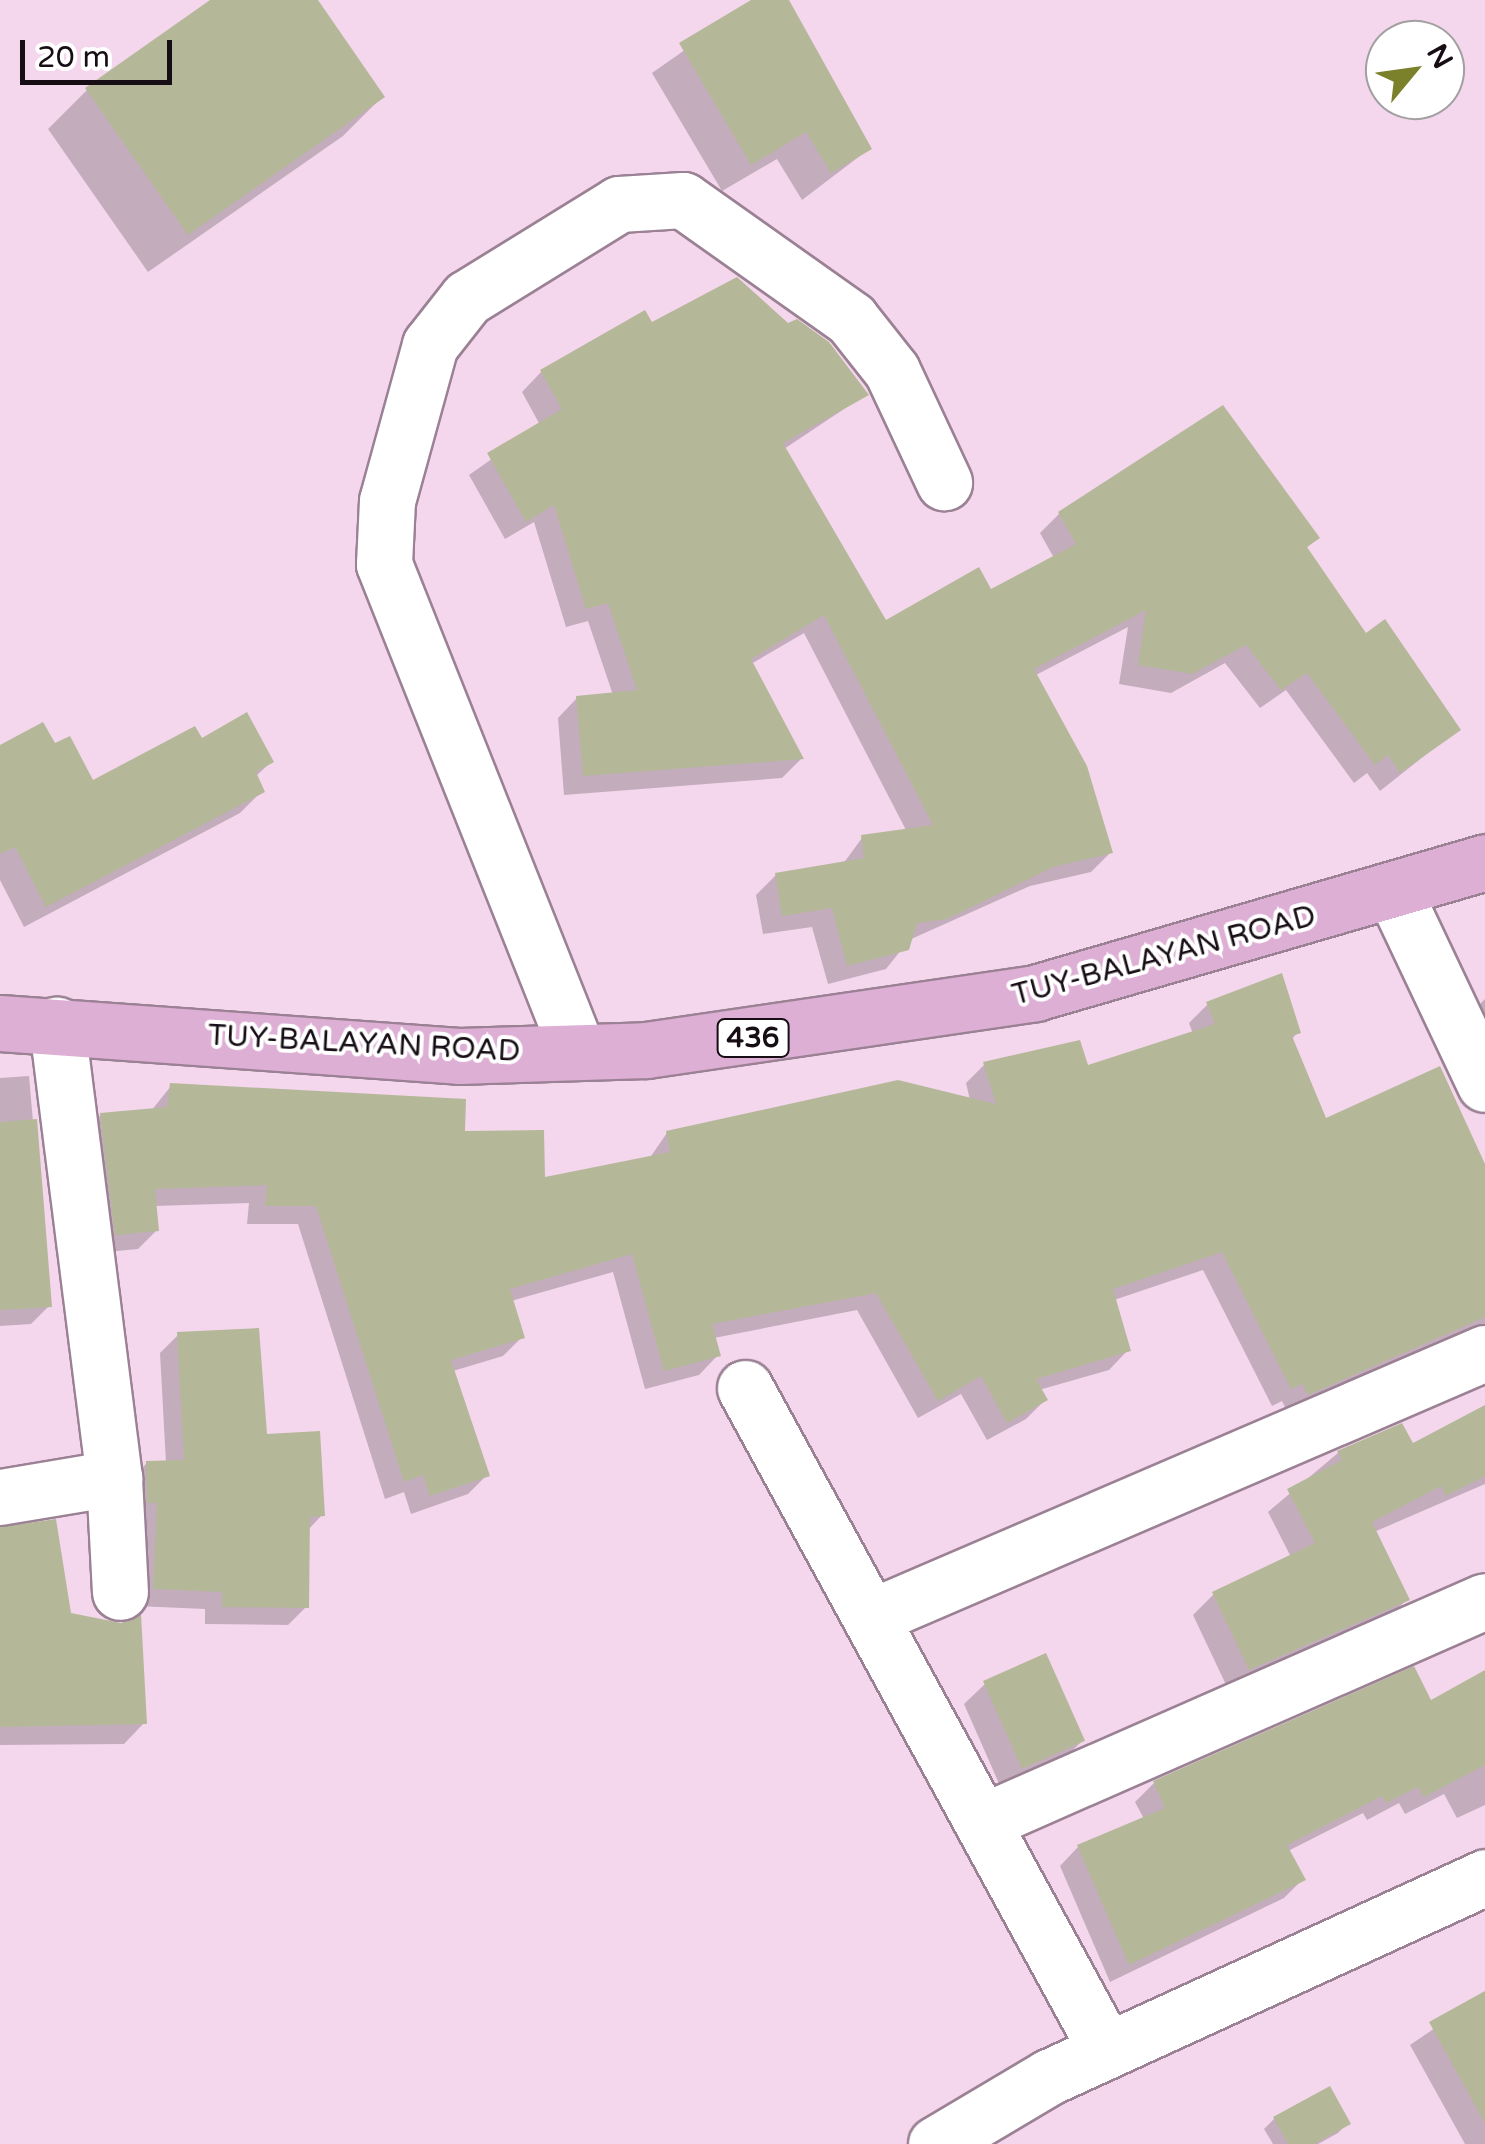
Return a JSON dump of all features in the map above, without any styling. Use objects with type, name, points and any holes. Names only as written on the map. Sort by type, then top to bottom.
[{"type":"main road","name":"TUY-BALAYAN ROAD","points":[[0,1023],[458,1056],[578,1052],[819,1030],[1034,993],[1395,894],[1485,862]]},
{"type":"street","points":[[578,1052],[384,564],[387,501],[430,345],[467,298],[619,204],[683,200],[851,320],[892,371],[944,482]]},
{"type":"street","points":[[1395,894],[1485,1084]]},
{"type":"street","points":[[57,1025],[114,1478],[120,1592]]},
{"type":"street","points":[[871,1617],[1485,1353]]},
{"type":"street","points":[[746,1388],[1107,2051]]},
{"type":"street","points":[[0,1497],[114,1478]]},
{"type":"street","points":[[982,1822],[1485,1602]]},
{"type":"street","points":[[936,2144],[1107,2051],[1485,1877]]},
{"type":"building","points":[[210,0],[318,0],[385,97],[188,235],[85,88]]},
{"type":"building","points":[[751,0],[789,0],[872,149],[831,173],[806,132],[751,165],[679,43]]},
{"type":"building","points":[[737,277],[788,323],[797,319],[829,342],[869,395],[783,443],[886,620],[979,567],[991,589],[1076,544],[1058,512],[1223,405],[1320,538],[1307,547],[1366,633],[1385,619],[1461,730],[1400,773],[1388,755],[1375,765],[1307,673],[1281,690],[1246,645],[1192,674],[1138,665],[1146,610],[1034,669],[1087,766],[1113,853],[1053,867],[947,919],[917,923],[909,950],[847,966],[832,908],[782,916],[775,873],[864,858],[861,835],[933,825],[824,615],[751,659],[804,759],[583,776],[576,696],[637,690],[608,603],[586,609],[554,505],[526,522],[487,453],[562,409],[540,370],[645,310],[652,322]]},
{"type":"building","points":[[247,712],[274,762],[256,772],[265,792],[46,907],[15,847],[0,854],[0,745],[43,722],[55,743],[70,736],[93,780],[195,726],[202,738]]},
{"type":"building","points":[[1282,973],[1301,1033],[1292,1036],[1326,1118],[1440,1066],[1485,1164],[1485,1317],[1308,1395],[1302,1384],[1291,1389],[1222,1252],[1113,1289],[1131,1351],[1036,1379],[1048,1400],[1007,1423],[981,1376],[938,1401],[876,1293],[712,1324],[721,1356],[664,1371],[632,1254],[510,1289],[525,1338],[451,1360],[490,1476],[430,1496],[423,1475],[404,1482],[316,1206],[265,1206],[267,1185],[155,1189],[159,1231],[115,1235],[100,1113],[167,1107],[170,1083],[466,1099],[465,1131],[544,1130],[545,1177],[670,1152],[666,1131],[898,1080],[996,1104],[983,1062],[1080,1040],[1088,1065],[1215,1024],[1206,1002]]},
{"type":"building","points":[[37,1119],[52,1307],[0,1310],[0,1122]]},
{"type":"building","points":[[259,1328],[267,1434],[320,1431],[325,1516],[310,1517],[309,1608],[222,1607],[222,1592],[153,1589],[157,1503],[147,1503],[146,1461],[184,1460],[177,1332]]},
{"type":"building","points":[[1485,1405],[1485,1476],[1446,1496],[1441,1486],[1372,1522],[1410,1600],[1249,1670],[1212,1592],[1315,1543],[1287,1489],[1342,1460],[1337,1451],[1402,1423],[1413,1443]]},
{"type":"building","points":[[56,1519],[71,1613],[121,1623],[141,1614],[147,1724],[0,1727],[0,1527]]},
{"type":"building","points":[[1046,1653],[1085,1741],[1022,1769],[983,1681]]},
{"type":"building","points":[[1414,1666],[1431,1700],[1485,1670],[1485,1765],[1424,1797],[1418,1787],[1386,1803],[1382,1796],[1287,1845],[1306,1880],[1129,1965],[1077,1845],[1165,1808],[1153,1781]]},
{"type":"building","points":[[1485,1991],[1485,2123],[1429,2022]]},
{"type":"building","points":[[1330,2086],[1351,2124],[1314,2144],[1288,2144],[1273,2117]]}]
